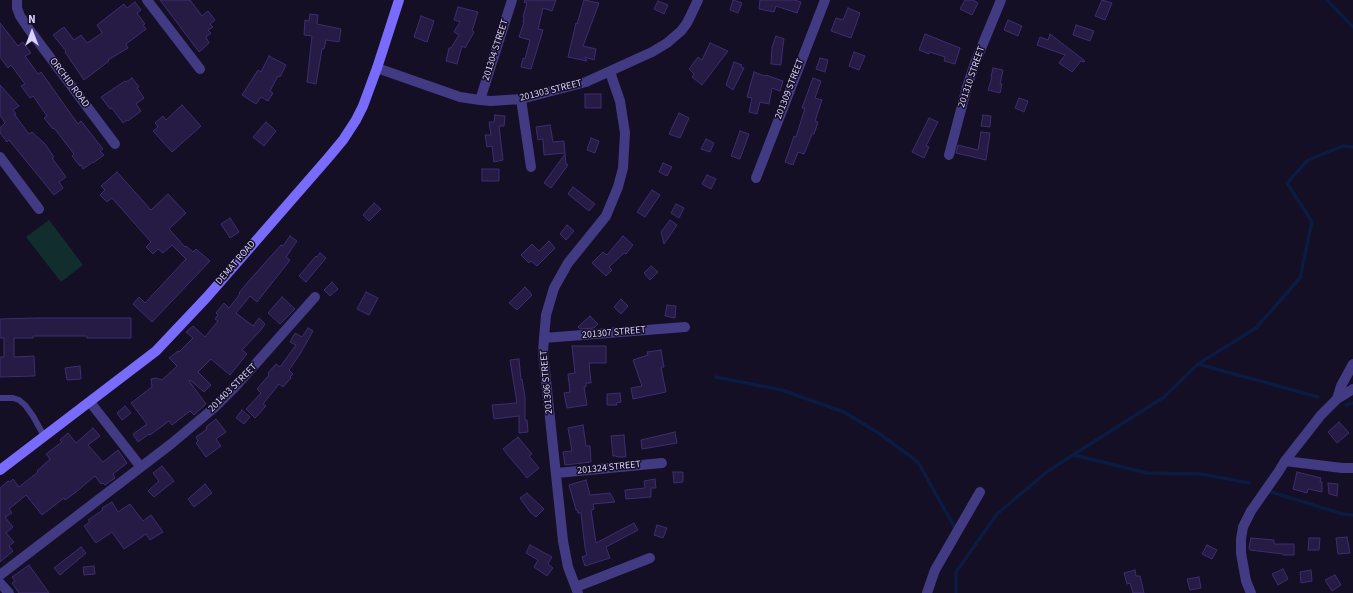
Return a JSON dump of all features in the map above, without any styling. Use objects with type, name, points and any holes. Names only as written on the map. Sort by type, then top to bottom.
[{"type":"street","name":"ORCHID ROAD","points":[[17,0],[17,8],[20,16],[28,28],[115,144]]},
{"type":"street","points":[[147,0],[200,69]]},
{"type":"street","name":"DEMAT ROAD","points":[[0,470],[156,351],[173,334],[324,164],[343,140],[363,106],[399,0]]},
{"type":"street","name":"201304 STREET","points":[[480,100],[512,0]]},
{"type":"street","name":"201303 STREET","points":[[377,68],[460,97],[480,100],[521,99],[586,82],[652,52],[667,43],[681,31],[687,23],[698,0]]},
{"type":"street","name":"201309 STREET","points":[[756,178],[824,0]]},
{"type":"street","name":"201310 STREET","points":[[949,155],[975,63],[1001,0]]},
{"type":"street","name":"201306 STREET","points":[[577,590],[565,554],[543,352],[546,315],[554,288],[568,263],[606,216],[613,202],[620,181],[625,152],[625,133],[620,101],[610,72]]},
{"type":"street","points":[[521,99],[531,167]]},
{"type":"street","points":[[0,157],[39,209]]},
{"type":"street","name":"201403 STREET","points":[[0,574],[214,408],[240,383],[315,297]]},
{"type":"street","name":"201307 STREET","points":[[544,338],[685,327]]},
{"type":"street","points":[[1337,399],[1353,364]]},
{"type":"street","points":[[1251,593],[1246,581],[1240,553],[1240,539],[1243,527],[1251,511],[1279,471],[1284,461],[1321,415],[1337,399],[1353,389]]},
{"type":"street","points":[[90,402],[140,466]]},
{"type":"street","points":[[1284,461],[1353,468]]},
{"type":"street","name":"201324 STREET","points":[[557,474],[662,463]]},
{"type":"street","points":[[927,593],[935,570],[980,492]]},
{"type":"street","points":[[577,590],[650,558]]},
{"type":"street","points":[[0,582],[9,593]]},
{"type":"lane","points":[[0,398],[13,398],[19,400],[25,405],[44,436]]},
{"type":"green space","points":[[49,220],[83,265],[61,282],[26,237]]},
{"type":"building","points":[[160,0],[190,0],[202,16],[208,11],[215,20],[210,24],[213,27],[208,30],[211,33],[206,37],[209,43],[199,52]]},
{"type":"building","points":[[525,0],[556,0],[552,11],[543,8],[538,29],[543,30],[531,69],[521,67],[523,58],[525,59],[530,40],[519,37],[524,22],[523,17],[527,3],[524,2]]},
{"type":"building","points":[[584,0],[599,3],[583,46],[596,49],[594,60],[585,57],[587,61],[568,57],[576,23],[577,24]]},
{"type":"building","points":[[733,0],[742,3],[738,13],[730,10]]},
{"type":"building","points":[[760,0],[794,0],[801,2],[797,13],[776,6],[774,12],[759,9]]},
{"type":"building","points":[[965,0],[973,0],[978,3],[972,15],[960,9]]},
{"type":"building","points":[[1102,0],[1112,3],[1105,20],[1095,16]]},
{"type":"building","points":[[658,1],[668,5],[664,14],[654,9]]},
{"type":"building","points":[[135,2],[141,10],[137,13],[145,24],[143,25],[146,29],[126,44],[128,48],[108,60],[109,61],[84,80],[65,52],[66,51],[53,35],[64,27],[74,40],[81,35],[87,43],[102,33],[97,25],[124,4],[127,8]]},
{"type":"building","points":[[458,7],[478,12],[472,31],[474,32],[465,48],[462,46],[457,64],[446,61],[449,48],[451,48],[459,35],[454,32],[460,22],[454,20]]},
{"type":"building","points":[[848,8],[860,13],[851,38],[831,31],[836,18],[843,20]]},
{"type":"building","points":[[310,14],[318,15],[317,24],[341,29],[339,42],[326,40],[324,49],[322,49],[316,84],[307,82],[312,36],[304,35],[305,20],[309,21]]},
{"type":"building","points":[[421,16],[434,21],[427,42],[414,37]]},
{"type":"building","points":[[1008,20],[1022,26],[1018,36],[1004,30]]},
{"type":"building","points":[[0,23],[18,46],[23,42],[31,53],[25,56],[38,74],[41,72],[78,124],[81,121],[103,149],[100,151],[104,155],[93,163],[83,169],[81,165],[80,166],[72,156],[74,154],[54,128],[53,129],[44,118],[47,116],[33,96],[30,98],[21,86],[25,84],[11,65],[8,68],[0,57]]},
{"type":"building","points":[[1076,25],[1094,31],[1090,41],[1073,35]]},
{"type":"building","points":[[925,34],[960,48],[955,64],[944,61],[945,57],[930,52],[929,54],[919,50]]},
{"type":"building","points":[[1050,34],[1085,61],[1081,61],[1072,72],[1059,63],[1065,55],[1037,45],[1040,37],[1048,40]]},
{"type":"building","points":[[776,36],[784,39],[781,65],[771,64],[772,47]]},
{"type":"building","points":[[710,43],[728,51],[702,85],[692,77],[694,74],[689,69],[698,57],[702,60]]},
{"type":"building","points":[[854,52],[865,56],[859,70],[849,66]]},
{"type":"building","points":[[269,56],[286,65],[270,91],[273,93],[268,101],[261,97],[256,104],[242,95],[258,70],[261,72]]},
{"type":"building","points":[[820,58],[828,60],[825,72],[816,69]]},
{"type":"building","points":[[734,62],[742,65],[741,67],[744,68],[733,90],[726,85]]},
{"type":"building","points":[[993,68],[1003,70],[1000,93],[988,90]]},
{"type":"building","points":[[754,72],[783,81],[780,91],[772,88],[769,104],[760,102],[757,114],[749,112],[752,98],[747,97]]},
{"type":"building","points":[[132,78],[139,87],[137,88],[144,98],[136,104],[141,111],[123,123],[112,108],[110,109],[101,97]]},
{"type":"building","points":[[813,78],[821,81],[815,98],[822,100],[815,121],[818,122],[804,154],[798,152],[793,165],[785,162],[794,136],[796,137],[805,108],[802,108]]},
{"type":"building","points":[[0,85],[19,106],[13,110],[16,114],[14,114],[29,134],[32,132],[45,144],[54,157],[52,158],[66,177],[59,182],[63,188],[54,195],[9,140],[7,142],[0,133],[0,128],[5,123],[0,115]]},
{"type":"building","points":[[585,94],[601,94],[601,108],[585,108]]},
{"type":"building","points":[[1019,98],[1028,101],[1024,112],[1015,108]]},
{"type":"building","points":[[182,105],[201,126],[172,152],[153,131],[158,127],[155,123],[163,116],[166,120]]},
{"type":"building","points":[[679,113],[689,118],[680,138],[669,134]]},
{"type":"building","points":[[495,115],[505,116],[504,126],[499,126],[503,160],[494,162],[492,146],[487,147],[485,135],[491,135],[489,122],[494,122]]},
{"type":"building","points":[[983,115],[991,116],[990,127],[981,126]]},
{"type":"building","points":[[929,118],[938,122],[926,146],[929,147],[924,158],[912,152]]},
{"type":"building","points":[[266,122],[276,131],[264,146],[253,137]]},
{"type":"building","points":[[550,125],[553,142],[564,141],[565,153],[544,155],[543,139],[538,140],[536,127]]},
{"type":"building","points":[[740,131],[749,134],[740,159],[731,156]]},
{"type":"building","points":[[981,132],[990,133],[986,160],[956,153],[958,145],[978,150]]},
{"type":"building","points":[[591,138],[599,141],[595,153],[587,150]]},
{"type":"building","points":[[706,139],[714,143],[710,152],[701,149]]},
{"type":"building","points":[[565,154],[566,164],[568,165],[551,188],[544,183]]},
{"type":"building","points":[[663,163],[672,167],[667,176],[659,172]]},
{"type":"building","points":[[482,169],[499,169],[499,181],[482,181]]},
{"type":"building","points":[[117,172],[151,210],[168,194],[186,213],[169,229],[185,247],[186,246],[193,252],[196,249],[210,261],[152,322],[133,304],[139,297],[145,303],[186,259],[172,245],[163,253],[158,249],[153,254],[146,247],[151,242],[112,198],[107,202],[100,195],[105,190],[101,186]]},
{"type":"building","points":[[707,175],[716,179],[711,189],[702,184]]},
{"type":"building","points":[[573,187],[595,204],[589,211],[568,194]]},
{"type":"building","points":[[652,190],[660,195],[645,217],[637,212]]},
{"type":"building","points":[[374,203],[381,209],[369,221],[363,215]]},
{"type":"building","points":[[676,204],[684,208],[679,218],[671,213]]},
{"type":"building","points":[[230,218],[239,232],[230,238],[221,224]]},
{"type":"building","points":[[670,220],[677,225],[664,244],[661,232]]},
{"type":"building","points":[[567,225],[574,231],[566,240],[560,234]]},
{"type":"building","points":[[290,236],[297,241],[286,257],[290,260],[257,302],[250,296],[236,313],[253,326],[259,318],[265,324],[242,350],[247,354],[230,375],[211,359],[198,372],[211,385],[204,392],[190,380],[189,381],[206,404],[194,415],[190,411],[172,425],[169,421],[138,442],[133,434],[147,424],[131,403],[152,387],[151,379],[156,378],[162,380],[177,366],[169,358],[178,351],[179,352],[193,338],[186,332],[193,326],[205,337],[218,321],[215,319],[218,315],[216,313],[224,303],[229,308],[247,283],[281,245],[283,246]]},
{"type":"building","points":[[623,236],[633,245],[626,254],[624,253],[609,267],[612,270],[606,276],[592,263],[603,252],[607,255]]},
{"type":"building","points":[[549,241],[555,248],[537,266],[531,261],[529,263],[521,255],[532,244],[539,251]]},
{"type":"building","points":[[320,253],[326,258],[306,282],[299,276]]},
{"type":"building","points":[[651,266],[658,272],[650,280],[644,273]]},
{"type":"building","points":[[332,282],[338,289],[330,296],[324,290]]},
{"type":"building","points":[[525,287],[532,295],[517,310],[509,303]]},
{"type":"building","points":[[366,292],[378,298],[369,315],[357,309]]},
{"type":"building","points":[[282,297],[295,309],[280,324],[268,313]]},
{"type":"building","points":[[621,299],[628,306],[621,314],[614,307]]},
{"type":"building","points":[[667,305],[676,306],[675,318],[665,316]]},
{"type":"building","points":[[590,316],[598,324],[594,328],[580,329],[578,327]]},
{"type":"building","points":[[131,318],[131,338],[33,336],[33,338],[14,338],[14,357],[34,356],[35,376],[0,377],[0,357],[4,357],[4,338],[0,338],[0,319]]},
{"type":"building","points":[[308,328],[313,331],[289,370],[293,374],[290,377],[291,378],[283,387],[279,384],[263,404],[266,406],[255,418],[246,409],[261,393],[257,389],[276,364],[280,367],[296,345],[290,342],[295,333],[302,337]]},
{"type":"building","points":[[572,346],[606,346],[606,363],[589,363],[591,383],[586,383],[586,387],[584,387],[587,405],[567,408],[564,393],[570,392],[568,374],[575,373]]},
{"type":"building","points":[[661,350],[664,367],[661,367],[666,392],[633,399],[631,388],[642,386],[633,360],[648,355],[647,352]]},
{"type":"building","points":[[519,359],[521,380],[522,379],[525,397],[525,420],[527,420],[528,432],[519,433],[519,416],[494,419],[492,405],[517,403],[510,360]]},
{"type":"building","points":[[80,366],[81,379],[67,380],[65,368]]},
{"type":"building","points":[[620,393],[621,402],[616,403],[617,405],[607,405],[607,394]]},
{"type":"building","points":[[125,406],[131,413],[122,420],[117,413]]},
{"type":"building","points":[[242,410],[250,417],[244,424],[236,418]]},
{"type":"building","points":[[216,419],[226,432],[216,439],[221,446],[206,457],[196,443],[198,441],[196,437],[207,429],[206,427]]},
{"type":"building","points":[[1339,422],[1349,433],[1337,443],[1328,432]]},
{"type":"building","points":[[583,425],[586,446],[590,446],[591,462],[565,465],[563,452],[572,451],[568,428]]},
{"type":"building","points":[[93,428],[100,436],[88,445],[103,462],[118,450],[127,463],[113,474],[115,478],[105,485],[103,483],[101,484],[95,476],[76,492],[65,500],[64,498],[42,515],[26,495],[9,509],[12,513],[5,517],[13,527],[6,533],[14,542],[9,546],[13,551],[0,562],[0,488],[8,481],[10,482],[13,479],[19,487],[38,472],[37,471],[50,459],[46,454],[62,442],[60,440],[68,433],[76,443]]},
{"type":"building","points":[[675,432],[677,443],[642,449],[641,440]]},
{"type":"building","points":[[624,435],[626,457],[613,456],[611,436]]},
{"type":"building","points":[[518,437],[532,454],[529,456],[539,468],[527,478],[503,449]]},
{"type":"building","points":[[162,466],[174,481],[154,497],[148,491],[159,481],[153,473]]},
{"type":"building","points":[[673,472],[683,472],[683,482],[674,483]]},
{"type":"building","points":[[1297,472],[1321,478],[1320,482],[1322,482],[1322,492],[1308,489],[1307,493],[1293,489]]},
{"type":"building","points":[[655,479],[656,488],[651,488],[651,497],[626,499],[625,490],[645,488],[644,481]]},
{"type":"building","points":[[586,480],[590,495],[610,493],[615,502],[593,504],[594,509],[591,510],[596,543],[634,523],[638,530],[606,547],[610,558],[585,566],[582,557],[587,555],[581,513],[578,513],[576,510],[569,485]]},
{"type":"building","points":[[1328,483],[1338,484],[1337,496],[1329,494]]},
{"type":"building","points":[[205,484],[212,493],[194,507],[188,499]]},
{"type":"building","points":[[527,493],[544,509],[536,517],[530,512],[520,498]]},
{"type":"building","points":[[112,502],[118,512],[130,504],[143,521],[151,515],[163,532],[150,540],[146,534],[124,549],[112,532],[96,543],[84,526],[90,522],[88,520],[103,510],[102,508]]},
{"type":"building","points":[[657,525],[667,528],[663,538],[654,535]]},
{"type":"building","points":[[1347,537],[1350,553],[1338,554],[1336,538]]},
{"type":"building","points":[[1251,538],[1274,540],[1274,544],[1294,544],[1294,555],[1283,555],[1250,550]]},
{"type":"building","points":[[1309,538],[1320,538],[1319,550],[1308,550]]},
{"type":"building","points":[[530,545],[552,557],[548,564],[553,568],[547,576],[534,567],[538,560],[526,553]]},
{"type":"building","points":[[1207,545],[1217,550],[1212,559],[1202,554]]},
{"type":"building","points":[[81,547],[86,553],[60,575],[54,568]]},
{"type":"building","points":[[29,565],[49,593],[19,593],[12,583],[15,581],[12,577]]},
{"type":"building","points":[[94,566],[95,574],[84,575],[83,567]]},
{"type":"building","points":[[1283,569],[1288,579],[1278,585],[1272,574]]},
{"type":"building","points":[[1135,570],[1136,576],[1140,576],[1144,593],[1133,593],[1130,583],[1127,584],[1124,573]]},
{"type":"building","points":[[1311,570],[1312,581],[1301,583],[1300,572]]},
{"type":"building","points":[[1335,575],[1341,585],[1332,591],[1325,580]]},
{"type":"building","points":[[1199,577],[1201,588],[1190,590],[1187,579]]},
{"type":"waterway","points":[[1327,0],[1353,27]]},
{"type":"waterway","points":[[956,593],[956,572],[997,514],[1048,471],[1164,397],[1198,364],[1256,328],[1300,278],[1312,222],[1287,183],[1308,160],[1343,146],[1353,147]]},
{"type":"waterway","points":[[1198,364],[1318,397]]},
{"type":"waterway","points":[[716,377],[782,390],[844,412],[880,434],[918,462],[956,530]]},
{"type":"waterway","points":[[1346,405],[1353,403]]},
{"type":"waterway","points":[[1074,455],[1147,473],[1201,474],[1249,483]]},
{"type":"waterway","points":[[1271,492],[1343,514],[1353,515]]}]
